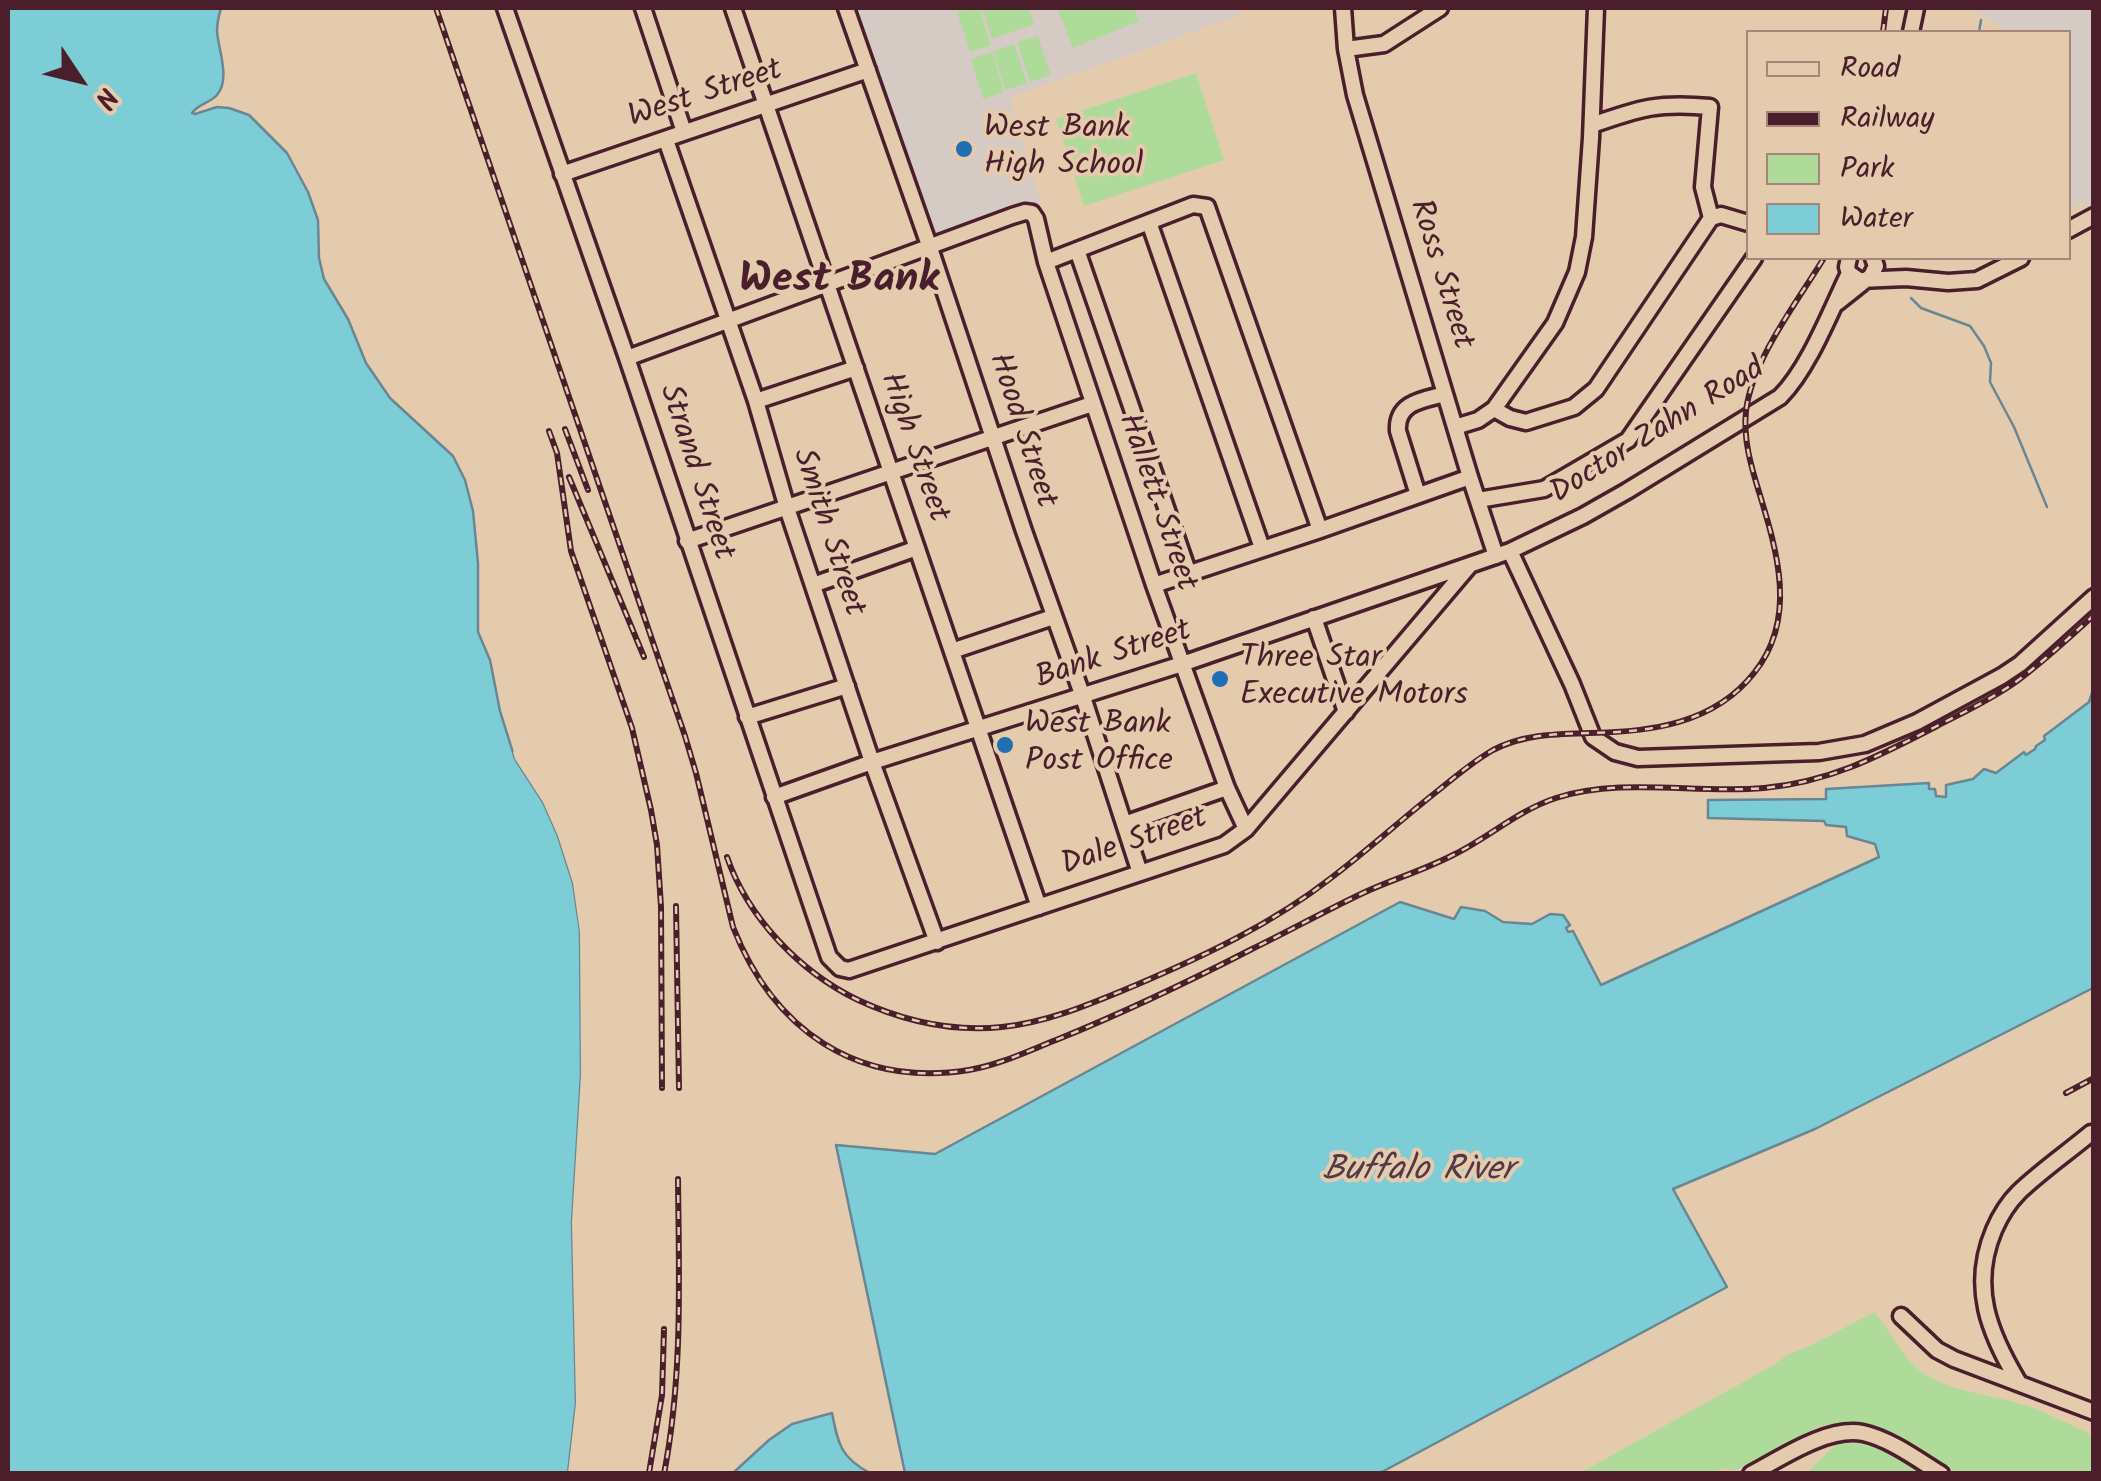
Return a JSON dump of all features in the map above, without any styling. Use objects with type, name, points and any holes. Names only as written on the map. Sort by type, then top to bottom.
[{"type":"street","name":"Strand Street","points":[[505,8],[829,957]]},
{"type":"street","points":[[643,8],[684,132]]},
{"type":"street","name":"High Street","points":[[733,8],[1039,906]]},
{"type":"street","name":"Hood Street","points":[[846,8],[1140,872]]},
{"type":"street","name":"Ross Street","points":[[1343,8],[1354,95],[1470,477],[1503,554],[1572,684],[1593,738],[1615,752],[1638,758],[1820,752],[1866,744],[2002,676],[2094,598]]},
{"type":"street","points":[[1346,48],[1384,44],[1440,8]]},
{"type":"street","points":[[1455,426],[1478,420],[1494,409],[1555,324],[1578,272],[1592,125],[1596,8]]},
{"type":"street","name":"West Street","points":[[562,174],[868,70]]},
{"type":"street","points":[[1592,125],[1644,107],[1685,103],[1710,107],[1703,187],[1712,218]]},
{"type":"street","name":"Smith Street","points":[[666,140],[756,400],[787,508],[872,762],[937,942]]},
{"type":"street","points":[[1046,262],[1196,204],[1208,208],[1320,530]]},
{"type":"street","name":"Hallett Street","points":[[930,248],[1025,212],[1034,216],[1154,585],[1227,788],[1246,829]]},
{"type":"street","points":[[1494,409],[1526,422],[1574,407],[1590,395],[1712,218],[1721,215],[1746,222]]},
{"type":"street","points":[[2071,228],[2094,216]]},
{"type":"street","points":[[1150,222],[1262,548]]},
{"type":"street","points":[[626,358],[930,248]]},
{"type":"street","points":[[1077,250],[1190,574]]},
{"type":"street","points":[[1478,500],[1544,488],[1628,440],[1753,260]]},
{"type":"street","name":"Doctor Zahn Road","points":[[1836,303],[1874,271],[1874,260]]},
{"type":"street","name":"Doctor Zahn Road","points":[[1877,260],[1906,278]]},
{"type":"street","name":"Doctor Zahn Road","points":[[1849,265],[1853,278],[1963,282],[2016,260]]},
{"type":"street","name":"Doctor Zahn Road","points":[[1470,565],[1503,554],[1598,508],[1772,403],[1794,381],[1836,303],[1849,265]]},
{"type":"street","points":[[756,400],[856,368]]},
{"type":"street","points":[[1418,495],[1397,420],[1406,407],[1445,394]]},
{"type":"street","points":[[687,541],[1092,404]]},
{"type":"street","points":[[1154,585],[1470,477]]},
{"type":"street","points":[[813,585],[917,548]]},
{"type":"street","name":"Bank Street","points":[[774,797],[1470,565]]},
{"type":"street","name":"Dale Street","points":[[829,957],[840,968],[849,970],[1217,848],[1246,829],[1470,565]]},
{"type":"street","points":[[952,650],[1053,617]]},
{"type":"street","points":[[1314,618],[1346,712]]},
{"type":"street","points":[[747,718],[847,686]]},
{"type":"street","points":[[1124,824],[1227,788]]},
{"type":"street","points":[[2019,1383],[2001,1353],[1985,1306],[1981,1274],[1986,1250],[2000,1215],[2018,1193],[2091,1133]]},
{"type":"street","points":[[1902,1316],[1937,1350],[2094,1412]]},
{"type":"street","points":[[1751,1474],[1823,1438],[1848,1432],[1878,1438],[1941,1474]]},
{"type":"shaded area","name":"West Bank High School","points":[[854,8],[1237,8],[1240,15],[1010,97],[1040,201],[935,241]]},
{"type":"shaded area","points":[[1973,8],[2093,8],[2094,206],[2088,209],[2083,202],[2071,209],[2071,30],[2004,30]]},
{"type":"green space","points":[[979,8],[991,45],[970,52],[957,12]]},
{"type":"green space","points":[[982,8],[1028,8],[1034,24],[992,39]]},
{"type":"green space","points":[[1057,8],[1134,8],[1139,21],[1073,48]]},
{"type":"green space","points":[[1038,36],[1051,75],[1030,82],[1017,42]]},
{"type":"green space","points":[[1014,44],[1027,83],[1006,90],[993,51]]},
{"type":"green space","points":[[992,52],[1004,92],[983,99],[971,59]]},
{"type":"green space","points":[[1196,73],[1224,160],[1084,206],[1056,119]]},
{"type":"green space","points":[[1874,1312],[1923,1373],[1958,1389],[2030,1407],[2093,1435],[2093,1473],[1957,1473],[1898,1435],[1846,1423],[1820,1426],[1734,1471],[1720,1468],[1716,1474],[1580,1473],[1789,1354]]},
{"type":"green space","points":[[1837,1444],[1876,1445],[1928,1474],[1809,1474]]},
{"type":"water","points":[[8,8],[221,8],[217,31],[223,81],[214,98],[192,113],[217,107],[249,115],[287,153],[318,220],[324,279],[348,319],[366,363],[390,398],[453,456],[465,480],[473,511],[478,563],[478,632],[490,660],[515,759],[543,802],[558,836],[573,883],[580,931],[581,1075],[572,1222],[576,1403],[568,1473],[8,1474]]},
{"type":"water","name":"Buffalo River","points":[[2093,690],[2093,988],[1815,1129],[1673,1189],[1727,1287],[1380,1473],[905,1473],[836,1145],[935,1154],[1400,902],[1454,919],[1461,907],[1485,911],[1503,922],[1532,924],[1550,914],[1563,915],[1570,925],[1566,928],[1568,932],[1573,931],[1601,985],[1879,857],[1875,844],[1847,836],[1846,827],[1826,825],[1824,821],[1708,818],[1708,800],[1826,799],[1826,789],[1929,783],[1936,796],[1946,797],[1946,785],[1973,779],[1984,769],[1996,773],[2024,752],[2026,755],[2035,749],[2045,740],[2044,736],[2089,702]]},
{"type":"water","points":[[832,1413],[842,1449],[870,1473],[733,1473],[792,1424]]},
{"type":"pier","points":[[517,748],[563,834],[577,882],[585,931],[585,1075],[577,1222],[581,1403],[573,1474],[568,1473],[576,1403],[572,1222],[581,1075],[580,932],[573,883],[558,836],[543,802],[515,759],[513,752]]},
{"type":"waterway","points":[[1979,30],[1981,20]]},
{"type":"waterway","points":[[1911,298],[1921,308],[1970,326],[1984,346],[1991,363],[1990,382],[2014,427],[2047,507]]},
{"type":"railway","points":[[436,8],[685,736],[733,927],[750,963],[795,1022],[824,1044],[855,1060],[890,1070],[928,1073],[969,1070],[1013,1057],[1131,1008],[1363,893],[1444,860],[1529,809],[1556,798],[1607,788],[1764,788],[1832,774],[1895,748],[1998,694],[2094,615]]},
{"type":"railway","points":[[1883,30],[1886,8]]},
{"type":"railway","points":[[727,857],[748,901],[779,941],[816,974],[858,1000],[928,1023],[965,1028],[1020,1024],[1070,1011],[1136,985],[1261,924],[1331,878],[1459,773],[1493,750],[1540,736],[1658,727],[1720,704],[1754,673],[1768,652],[1780,608],[1777,561],[1747,442],[1745,421],[1750,392],[1777,332],[1823,260]]},
{"type":"railway","points":[[565,429],[588,490]]},
{"type":"railway","points":[[549,431],[557,453],[571,551],[632,728],[651,810],[661,907],[662,1088]]},
{"type":"railway","points":[[569,477],[644,657]]},
{"type":"railway","points":[[676,906],[679,1088]]},
{"type":"railway","points":[[2066,1093],[2094,1078]]},
{"type":"railway","points":[[664,1474],[677,1364],[678,1179]]},
{"type":"railway","points":[[649,1473],[662,1395],[664,1329]]},
{"type":"place","name":"West Bank High School","points":[[964,149]]},
{"type":"place","name":"Three Star Executive Motors","points":[[1220,679]]},
{"type":"place","name":"West Bank Post Office","points":[[1005,745]]},
{"type":"district","name":"West Bank","points":[[839,284]]}]
